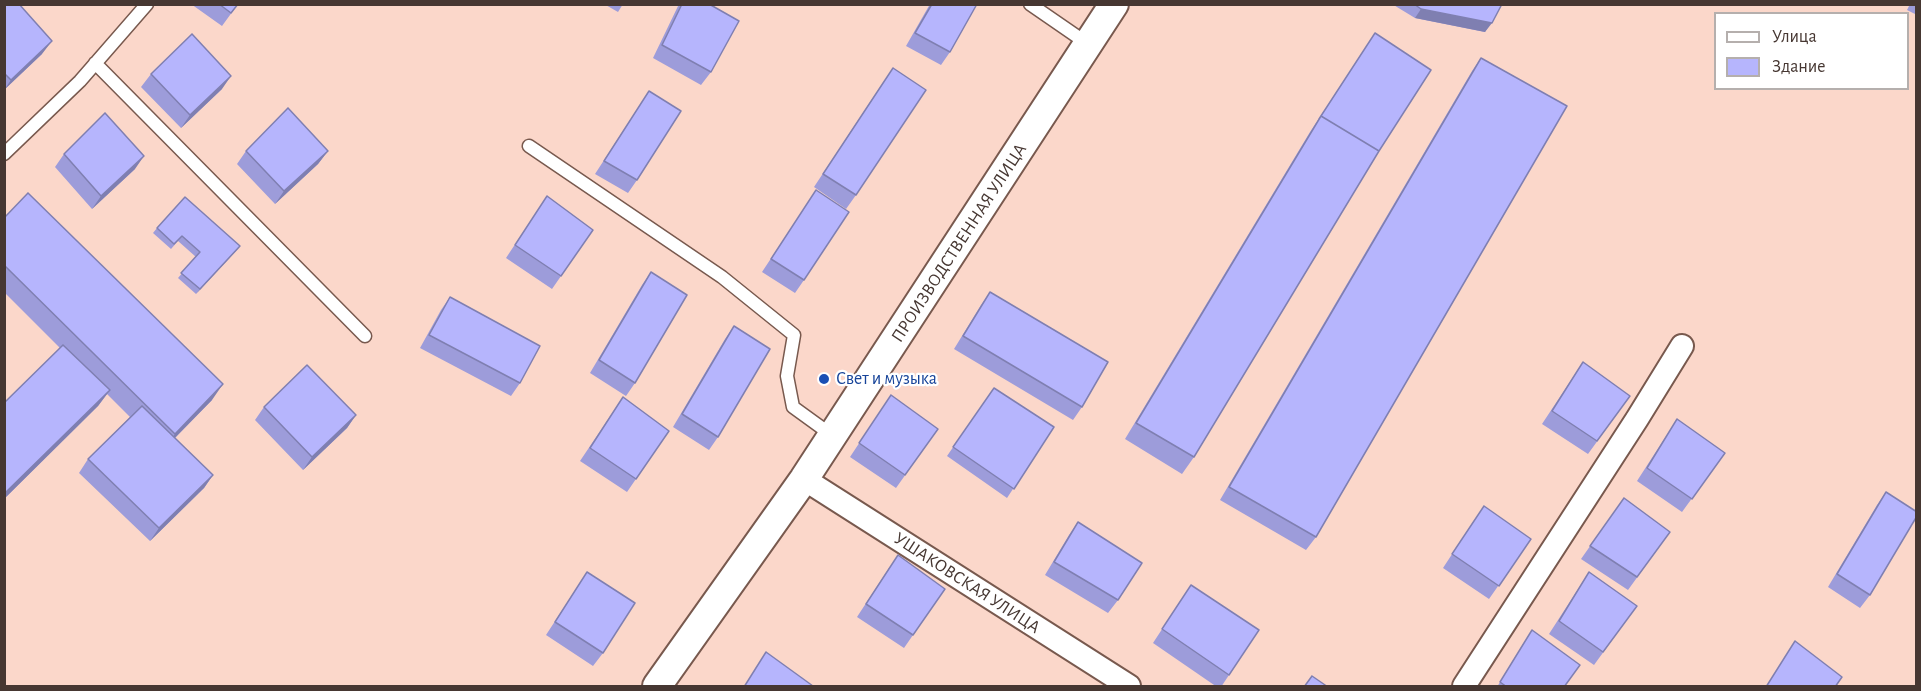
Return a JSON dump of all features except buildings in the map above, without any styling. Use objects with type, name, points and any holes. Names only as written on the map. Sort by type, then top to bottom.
[{"type":"street","name":"ПРОИЗВОДСТВЕННАЯ УЛИЦА","points":[[657,687],[833,436],[1114,4]]},
{"type":"street","points":[[1464,687],[1682,346]]},
{"type":"street","name":"УШАКОВСКАЯ УЛИЦА","points":[[804,479],[1129,687]]},
{"type":"lane","points":[[4,154],[95,63],[147,4]]},
{"type":"lane","points":[[1030,4],[1089,44]]},
{"type":"lane","points":[[95,63],[364,336]]},
{"type":"lane","points":[[529,146],[722,277],[794,335],[787,376],[793,407],[833,436]]},
{"type":"place","name":"Свет и музыка","points":[[824,379]]}]
